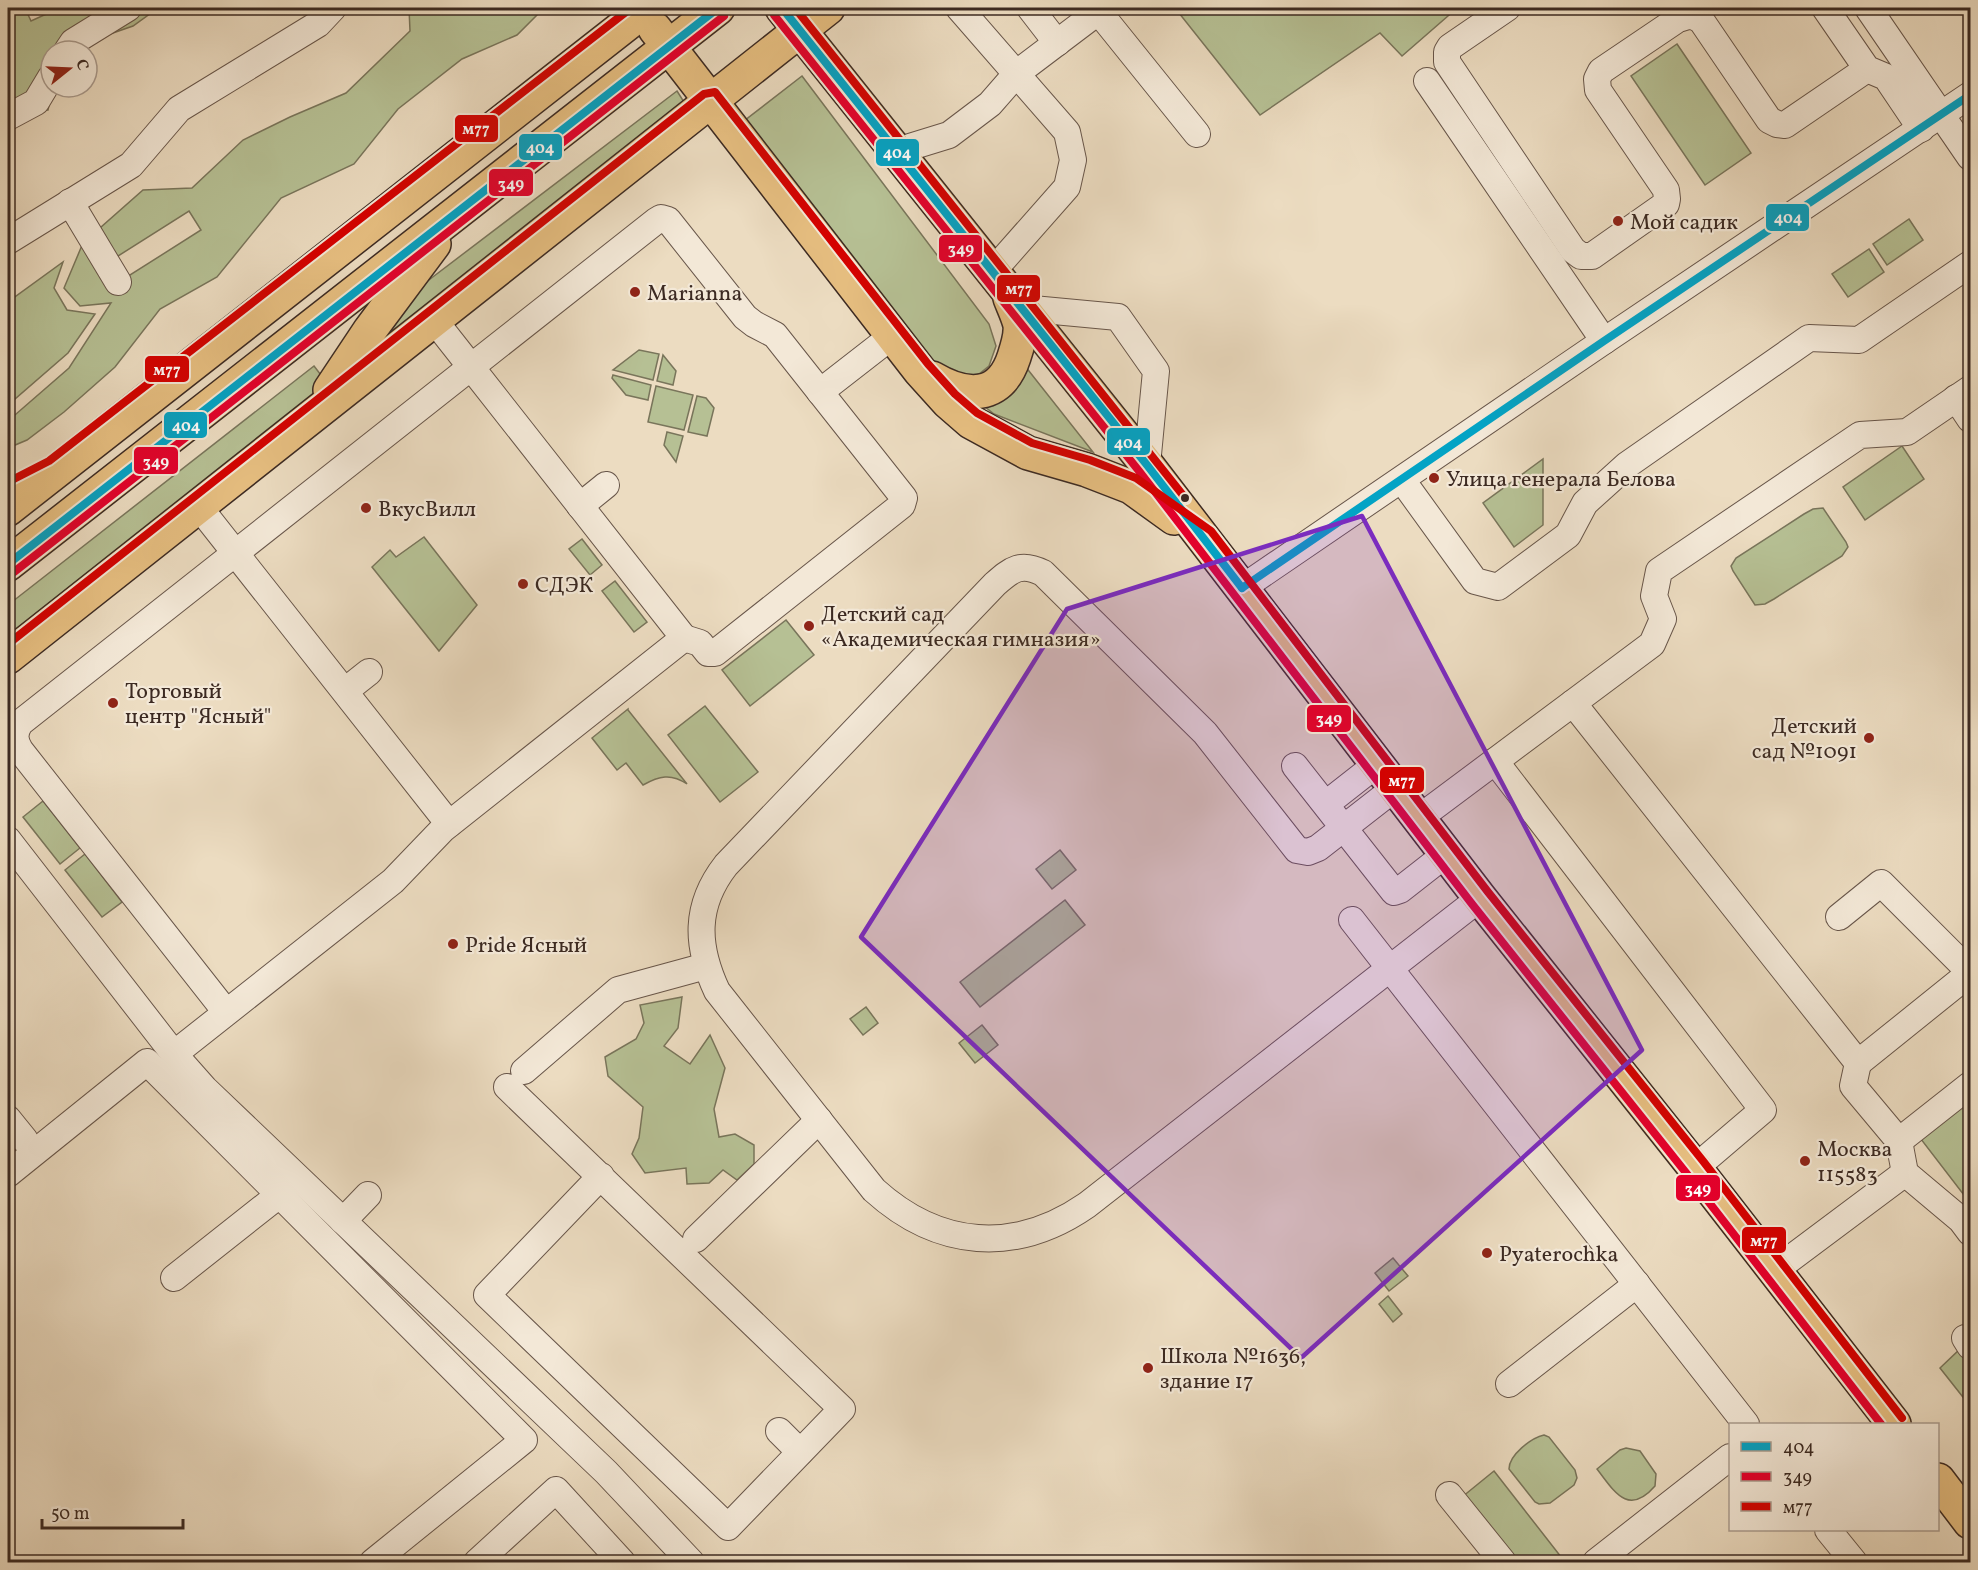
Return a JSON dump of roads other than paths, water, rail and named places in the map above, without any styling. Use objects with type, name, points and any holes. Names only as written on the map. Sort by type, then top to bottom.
[{"type":"main road","points":[[8,564],[718,8]]},
{"type":"main road","points":[[11,652],[199,507],[711,102],[791,19],[828,8]]},
{"type":"main road","points":[[8,508],[642,9],[668,46],[892,336],[948,402],[971,422],[1028,453],[1087,470],[1131,487],[1203,538]]},
{"type":"main road","points":[[791,19],[1147,465],[1480,898],[1695,1168],[1892,1423]]},
{"type":"main road","points":[[308,419],[339,378],[370,330],[460,209]]},
{"type":"main road","points":[[920,371],[948,387],[970,393],[988,391],[1009,372],[1016,351],[1020,325],[1007,290]]},
{"type":"main road","points":[[8,493],[55,471]]},
{"type":"main road","points":[[1939,1481],[1971,1522]]},
{"type":"street","points":[[78,39],[128,8]]},
{"type":"street","points":[[8,241],[131,165],[179,109],[318,24],[333,8]]},
{"type":"street","points":[[959,8],[1066,132],[1073,160],[1067,187],[1007,290],[1118,317],[1156,371],[1147,465]]},
{"type":"street","points":[[1030,8],[1057,43]]},
{"type":"street","points":[[1507,8],[1449,47],[1447,62],[1573,250],[1581,256],[1592,256],[1666,204],[1666,190],[1598,90],[1597,83],[1601,71],[1678,19],[1691,15],[1701,20],[1769,120],[1777,124],[1785,125],[1886,69]]},
{"type":"street","points":[[1825,8],[1886,69],[1931,122],[1971,157]]},
{"type":"street","points":[[1869,8],[1886,69]]},
{"type":"street","points":[[897,151],[949,135],[990,104],[1017,73],[1101,9],[1197,134]]},
{"type":"street","points":[[1427,81],[1604,341]]},
{"type":"street","points":[[1242,588],[1604,341],[1971,95]]},
{"type":"street","points":[[8,117],[36,102],[39,97]]},
{"type":"street","points":[[70,202],[118,282]]},
{"type":"street","points":[[226,1012],[167,920],[20,750],[15,734],[20,723],[471,367],[656,220],[664,218],[674,227],[745,316],[754,324],[775,335],[904,498],[904,503],[713,654],[708,653],[698,641],[684,638],[580,506],[471,367],[434,320]]},
{"type":"street","points":[[1402,480],[1475,581],[1498,587],[1568,535],[1585,503],[1627,465],[1809,338],[1859,340],[1971,264]]},
{"type":"street","points":[[820,392],[892,336]]},
{"type":"street","points":[[1419,818],[1652,644],[1663,619],[1654,596],[1659,572],[1860,435],[1907,432],[1963,393],[1971,419]]},
{"type":"street","points":[[580,506],[606,485]]},
{"type":"street","points":[[199,507],[449,824]]},
{"type":"street","points":[[1386,776],[1344,828],[1318,848],[1308,852],[1297,850],[1219,749],[1179,706],[1043,573],[1030,568],[1015,569],[995,584],[717,877],[706,903],[701,931],[701,946],[706,966],[717,991],[874,1190],[887,1202],[936,1230],[970,1238],[1000,1238],[1031,1233],[1058,1223],[1087,1205],[1480,898]]},
{"type":"street","points":[[174,1054],[397,878],[449,824],[684,638]]},
{"type":"street","points":[[345,691],[369,672]]},
{"type":"street","points":[[1573,703],[1858,1063]]},
{"type":"street","points":[[1496,761],[1763,1110],[1695,1168]]},
{"type":"street","points":[[1295,766],[1394,892],[1398,892],[1446,854]]},
{"type":"street","points":[[1326,804],[1386,776]]},
{"type":"street","points":[[8,840],[174,1054],[205,1089],[606,1472],[691,1563]]},
{"type":"street","points":[[1839,917],[1881,883],[1971,973],[1858,1063],[1853,1086],[1899,1141],[1905,1173],[1967,1222]]},
{"type":"street","points":[[1352,920],[1744,1423]]},
{"type":"street","points":[[601,1176],[487,1295],[728,1527],[842,1409],[601,1176],[515,1079],[618,990],[706,966]]},
{"type":"street","points":[[8,1174],[147,1062],[524,1440],[373,1563]]},
{"type":"street","points":[[1899,1141],[1971,1085]]},
{"type":"street","points":[[8,1119],[25,1140]]},
{"type":"street","points":[[696,1239],[819,1120]]},
{"type":"street","points":[[1774,1271],[1905,1173]]},
{"type":"street","points":[[174,1278],[279,1195]]},
{"type":"street","points":[[343,1221],[368,1195]]},
{"type":"street","points":[[1509,1384],[1637,1284]]},
{"type":"street","points":[[779,1431],[800,1452]]},
{"type":"street","points":[[1596,1563],[1729,1459]]},
{"type":"street","points":[[477,1563],[556,1490],[622,1563]]},
{"type":"street","points":[[1449,1495],[1503,1563]]},
{"type":"street","points":[[1829,1531],[1854,1563]]},
{"type":"place","name":"Мой садик","points":[[1618,221]]},
{"type":"place","name":"Marianna","points":[[635,292]]},
{"type":"place","name":"Улица генерала Белова","points":[[1434,478]]},
{"type":"place","name":"ВкусВилл","points":[[366,508]]},
{"type":"place","name":"СДЭК","points":[[523,584]]},
{"type":"place","name":"Детский сад «Академическая гимназия»","points":[[809,626]]},
{"type":"place","name":"Торговый центр \"Ясный\"","points":[[113,703]]},
{"type":"place","name":"Детский сад №1091","points":[[1869,738]]},
{"type":"place","name":"Pride Ясный","points":[[453,944]]},
{"type":"place","name":"Москва 115583","points":[[1805,1161]]},
{"type":"place","name":"Pyaterochka","points":[[1487,1253]]},
{"type":"place","name":"Школа №1636, здание 17","points":[[1148,1368]]}]
